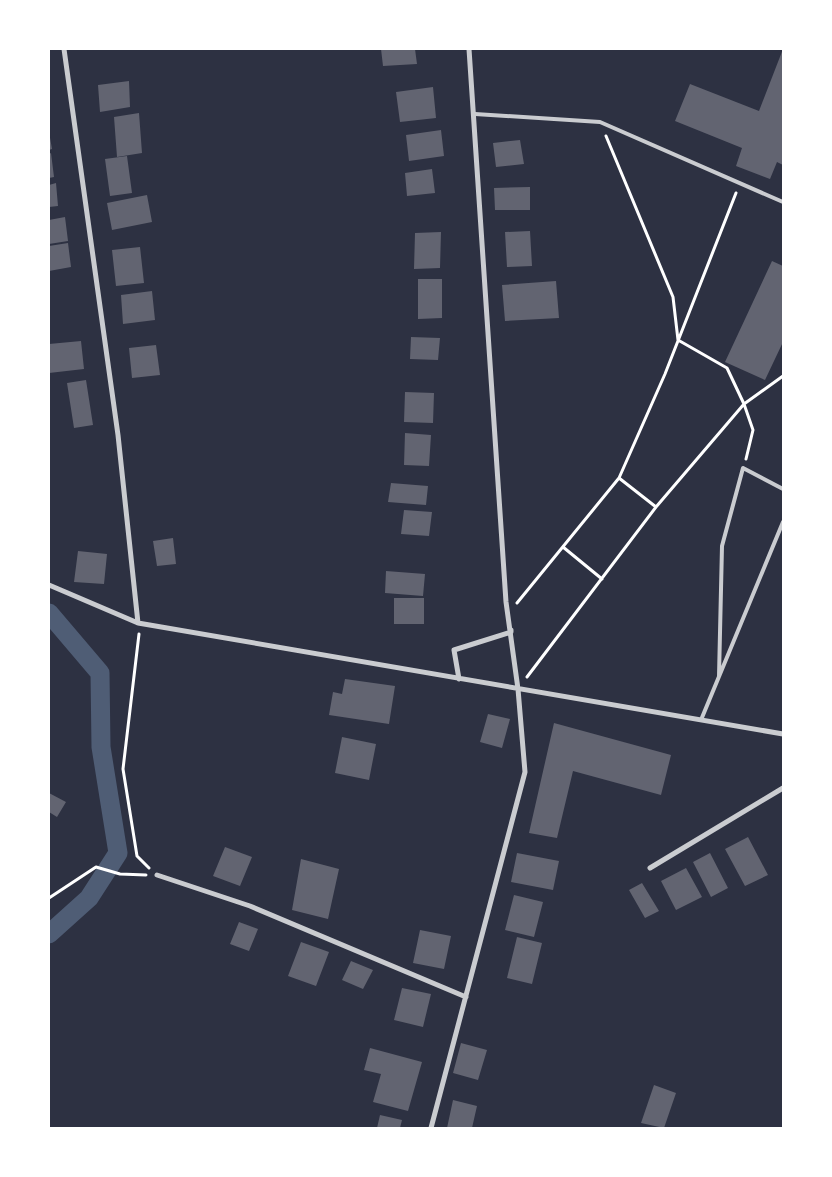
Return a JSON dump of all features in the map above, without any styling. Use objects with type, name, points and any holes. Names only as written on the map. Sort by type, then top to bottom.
[{"type":"street","points":[[64,49],[118,434],[138,623]]},
{"type":"street","points":[[431,1128],[525,772],[518,689],[508,615],[475,114],[469,49]]},
{"type":"street","points":[[49,585],[138,623],[459,680],[783,734]]},
{"type":"street","points":[[459,680],[454,650],[511,632],[508,615]]},
{"type":"street","points":[[650,868],[783,788]]},
{"type":"street","points":[[157,875],[250,906],[466,997]]},
{"type":"lane","points":[[475,114],[600,122],[783,202]]},
{"type":"lane","points":[[719,676],[722,546],[743,468],[783,489]]},
{"type":"lane","points":[[701,720],[783,522]]},
{"type":"path","points":[[600,122],[673,297],[678,340]]},
{"type":"path","points":[[508,615],[619,478],[678,340],[740,183]]},
{"type":"path","points":[[678,340],[727,368],[744,404],[753,430],[743,468]]},
{"type":"path","points":[[518,689],[656,507],[744,404],[783,376]]},
{"type":"path","points":[[619,478],[656,507]]},
{"type":"path","points":[[563,547],[602,579]]},
{"type":"path","points":[[138,623],[139,646],[123,769],[136,856],[157,875]]},
{"type":"path","points":[[49,898],[96,867],[120,874],[157,875]]},
{"type":"building","points":[[381,49],[415,49],[417,64],[383,66]]},
{"type":"building","points":[[783,49],[783,165],[777,162],[770,179],[736,166],[742,148],[675,121],[690,84],[759,111]]},
{"type":"building","points":[[129,81],[130,107],[100,112],[98,85]]},
{"type":"building","points":[[433,87],[436,118],[400,122],[396,92]]},
{"type":"building","points":[[139,113],[142,153],[117,157],[114,117]]},
{"type":"building","points":[[441,130],[444,156],[409,161],[406,135]]},
{"type":"building","points":[[49,132],[52,149],[49,150]]},
{"type":"building","points":[[520,140],[524,164],[496,167],[493,143]]},
{"type":"building","points":[[51,153],[54,177],[49,178],[49,154]]},
{"type":"building","points":[[127,156],[132,193],[110,196],[105,159]]},
{"type":"building","points":[[432,169],[435,193],[407,196],[405,173]]},
{"type":"building","points":[[56,183],[58,206],[49,207],[49,185]]},
{"type":"building","points":[[530,187],[530,210],[495,210],[494,188]]},
{"type":"building","points":[[147,195],[152,222],[112,230],[107,203]]},
{"type":"building","points":[[65,217],[68,241],[49,244],[49,220]]},
{"type":"building","points":[[530,231],[532,266],[507,267],[505,232]]},
{"type":"building","points":[[441,232],[440,268],[414,269],[415,233]]},
{"type":"building","points":[[68,243],[71,267],[49,271],[49,246]]},
{"type":"building","points":[[140,247],[144,283],[116,286],[112,250]]},
{"type":"building","points":[[772,261],[783,266],[783,342],[765,380],[725,362]]},
{"type":"building","points":[[418,279],[442,279],[442,318],[418,319]]},
{"type":"building","points":[[556,281],[559,318],[505,321],[502,285]]},
{"type":"building","points":[[152,291],[155,320],[123,324],[121,295]]},
{"type":"building","points":[[411,337],[440,338],[438,360],[410,359]]},
{"type":"building","points":[[81,341],[84,369],[49,373],[49,344]]},
{"type":"building","points":[[156,345],[160,375],[132,378],[129,348]]},
{"type":"building","points":[[86,380],[93,425],[74,428],[67,383]]},
{"type":"building","points":[[405,392],[434,393],[433,423],[404,422]]},
{"type":"building","points":[[405,433],[431,435],[429,466],[404,465]]},
{"type":"building","points":[[391,483],[428,486],[426,505],[388,502]]},
{"type":"building","points":[[404,510],[432,512],[429,536],[401,534]]},
{"type":"building","points":[[173,538],[176,564],[157,566],[153,541]]},
{"type":"building","points":[[78,551],[107,554],[104,584],[74,582]]},
{"type":"building","points":[[386,571],[425,574],[423,596],[385,593]]},
{"type":"building","points":[[394,598],[424,598],[424,624],[394,624]]},
{"type":"building","points":[[345,679],[395,686],[389,724],[329,715],[333,692],[342,694]]},
{"type":"building","points":[[488,714],[510,719],[502,748],[480,742]]},
{"type":"building","points":[[554,723],[671,755],[661,795],[573,771],[557,838],[529,833]]},
{"type":"building","points":[[342,737],[376,744],[369,780],[335,773]]},
{"type":"building","points":[[49,793],[66,802],[57,817],[49,812]]},
{"type":"building","points":[[748,837],[768,875],[745,886],[725,849]]},
{"type":"building","points":[[225,847],[252,857],[240,886],[213,876]]},
{"type":"building","points":[[517,853],[559,861],[553,890],[511,882]]},
{"type":"building","points":[[710,853],[728,888],[711,897],[693,862]]},
{"type":"building","points":[[301,859],[339,869],[328,919],[292,910]]},
{"type":"building","points":[[686,868],[702,897],[676,910],[661,881]]},
{"type":"building","points":[[642,883],[659,911],[645,918],[629,890]]},
{"type":"building","points":[[514,895],[543,902],[534,937],[505,930]]},
{"type":"building","points":[[239,922],[258,929],[249,951],[230,944]]},
{"type":"building","points":[[420,930],[451,936],[444,969],[413,963]]},
{"type":"building","points":[[517,937],[542,943],[532,984],[507,978]]},
{"type":"building","points":[[301,942],[329,952],[316,986],[288,976]]},
{"type":"building","points":[[351,961],[373,970],[363,989],[342,980]]},
{"type":"building","points":[[402,988],[431,994],[423,1027],[394,1020]]},
{"type":"building","points":[[461,1043],[487,1050],[478,1080],[453,1073]]},
{"type":"building","points":[[370,1048],[422,1062],[408,1111],[373,1102],[381,1074],[364,1070]]},
{"type":"building","points":[[654,1085],[676,1093],[664,1128],[641,1123]]},
{"type":"building","points":[[453,1100],[477,1106],[472,1128],[447,1128]]},
{"type":"building","points":[[380,1115],[402,1120],[400,1128],[377,1128]]},
{"type":"waterway","points":[[49,613],[100,673],[101,747],[118,853],[89,898],[49,934]]}]
